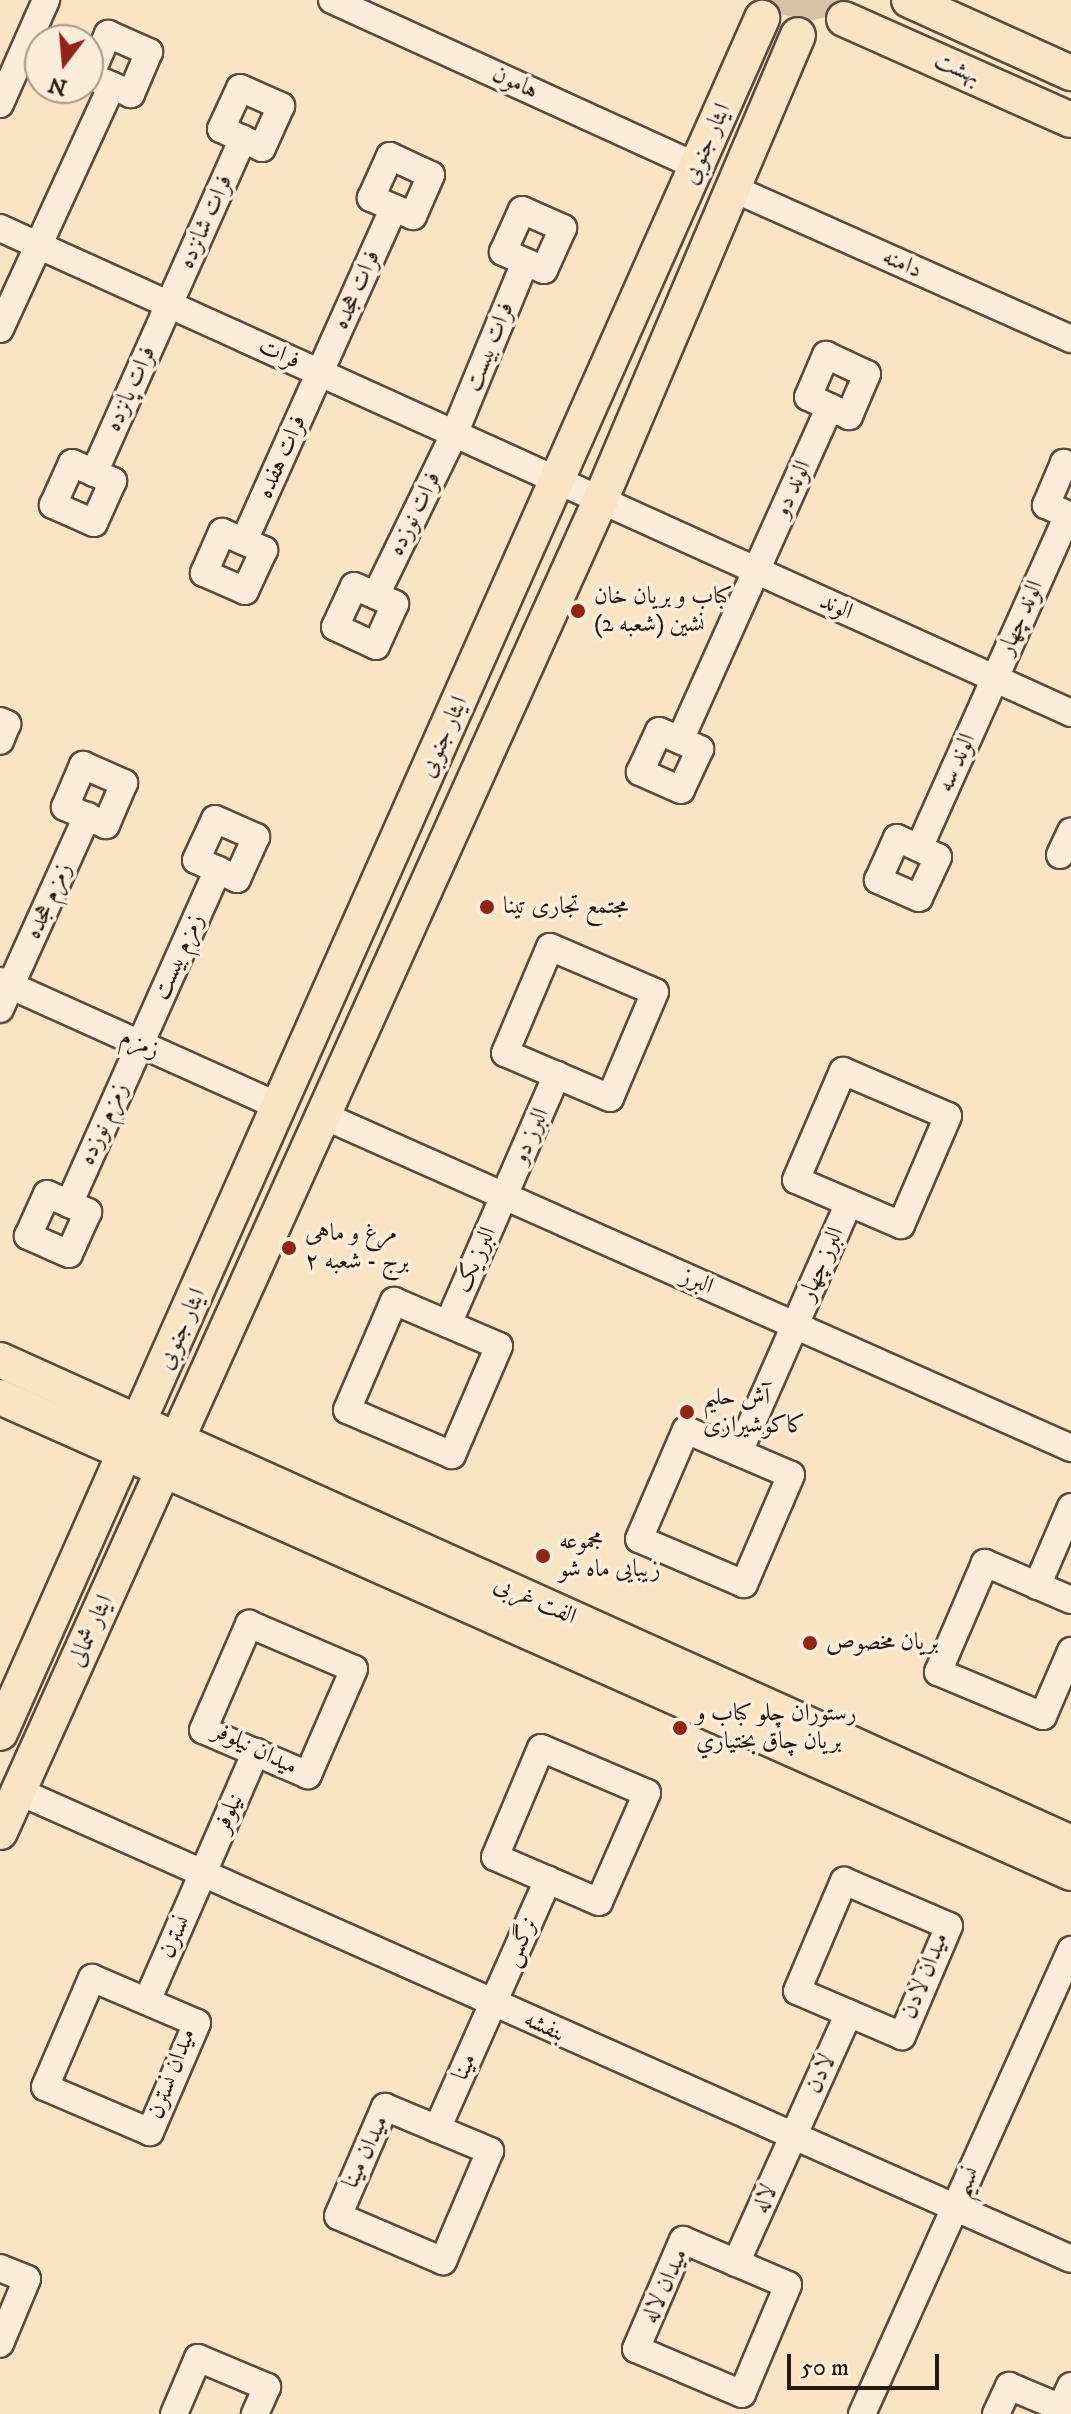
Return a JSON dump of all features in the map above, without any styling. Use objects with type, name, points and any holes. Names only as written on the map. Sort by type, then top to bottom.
[{"type":"main road","name":"بهشت","points":[[909,0],[1071,73]]},
{"type":"main road","name":"ایثار جنوبی","points":[[125,1454],[698,167],[756,9]]},
{"type":"main road","points":[[756,9],[798,35],[817,34],[851,10]]},
{"type":"main road","name":"بهشت","points":[[851,10],[1071,120]]},
{"type":"main road","name":"ایثار جنوبی","points":[[163,1471],[600,501],[798,35]]},
{"type":"main road","name":"الفت غربی","points":[[0,1360],[1071,1843]]},
{"type":"main road","name":"الفت غربی","points":[[0,1397],[1071,1873]]},
{"type":"main road","name":"ایثار شمالی","points":[[0,1733],[125,1454]]},
{"type":"main road","name":"ایثار شمالی","points":[[18,1791],[163,1471]]},
{"type":"main road","points":[[0,1832],[18,1791]]},
{"type":"street","points":[[0,104],[46,0]]},
{"type":"street","name":"هامون","points":[[332,0],[698,167]]},
{"type":"street","points":[[0,329],[35,245],[112,85]]},
{"type":"street","name":"فرات شانزده","points":[[169,305],[243,139]]},
{"type":"street","name":"دامنه","points":[[734,189],[1071,339]]},
{"type":"street","name":"فرات هجده","points":[[320,372],[394,208]]},
{"type":"street","name":"فرات","points":[[0,228],[455,432],[600,501]]},
{"type":"street","name":"فرات بیست","points":[[455,432],[525,262]]},
{"type":"street","name":"فرات پانزده","points":[[94,473],[169,305]]},
{"type":"street","name":"فرات هفده","points":[[244,541],[320,372]]},
{"type":"street","name":"الوند دو","points":[[680,740],[830,407]]},
{"type":"street","name":"فرات نوزده","points":[[376,595],[455,432]]},
{"type":"street","points":[[1069,515],[1046,505],[1064,463],[1071,466]]},
{"type":"street","name":"الوند","points":[[600,501],[1071,713]]},
{"type":"street","name":"الوند چهار","points":[[995,678],[1069,515]]},
{"type":"street","name":"الوند سه","points":[[919,848],[995,678]]},
{"type":"street","points":[[0,721],[7,724],[0,741]]},
{"type":"street","name":"زمزم هجده","points":[[3,992],[87,816]]},
{"type":"street","points":[[1060,855],[1071,831]]},
{"type":"street","name":"زمزم بیست","points":[[140,1044],[218,870]]},
{"type":"street","points":[[550,947],[655,992],[610,1098],[557,1075],[505,1053],[550,947]]},
{"type":"street","name":"زمزم","points":[[3,992],[140,1044],[280,1107]]},
{"type":"street","name":"زمزم نوزده","points":[[69,1204],[140,1044]]},
{"type":"street","points":[[843,1071],[948,1116],[901,1225],[849,1203],[796,1180],[843,1071]]},
{"type":"street","name":"البرز دو","points":[[504,1196],[557,1075]]},
{"type":"street","name":"البرز","points":[[322,1115],[1071,1448]]},
{"type":"street","name":"البرز یک","points":[[448,1324],[504,1196]]},
{"type":"street","name":"البرز چهار","points":[[739,1452],[849,1203]]},
{"type":"street","points":[[394,1301],[448,1324],[499,1346],[452,1455],[347,1410],[394,1301]]},
{"type":"street","points":[[686,1430],[739,1452],[791,1475],[744,1584],[639,1539],[686,1430]]},
{"type":"street","points":[[1037,1586],[1071,1507]]},
{"type":"street","points":[[1071,1600],[985,1563],[938,1672],[1043,1716],[1071,1651]]},
{"type":"street","name":"میدان نیلوفر","points":[[249,1624],[354,1669],[308,1775],[256,1752],[203,1730],[249,1624]]},
{"type":"street","points":[[541,1748],[647,1793],[599,1902],[548,1880],[495,1857],[541,1748]]},
{"type":"street","name":"نیلوفر","points":[[203,1873],[256,1752]]},
{"type":"street","name":"بنفشه","points":[[18,1791],[1071,2259]]},
{"type":"street","name":"نسترن","points":[[147,2001],[203,1873]]},
{"type":"street","name":"نرگس","points":[[493,2004],[548,1880]]},
{"type":"street","name":"میدان لادن","points":[[844,1881],[949,1926],[902,2036],[849,2013],[797,1991],[844,1881]]},
{"type":"street","name":"نسیم","points":[[862,2414],[1071,1950]]},
{"type":"street","name":"میدان نسترن","points":[[92,1978],[147,2001],[197,2023],[150,2132],[45,2087],[92,1978]]},
{"type":"street","name":"مینا","points":[[437,2129],[493,2004]]},
{"type":"street","name":"لادن","points":[[794,2136],[849,2013]]},
{"type":"street","name":"میدان مینا","points":[[385,2107],[437,2129],[490,2151],[443,2261],[338,2216],[385,2107]]},
{"type":"street","name":"لاله","points":[[736,2263],[794,2136]]},
{"type":"street","name":"میدان لاله","points":[[683,2240],[736,2263],[788,2285],[742,2394],[636,2349],[683,2240]]},
{"type":"street","points":[[0,2268],[27,2279],[0,2344]]},
{"type":"street","points":[[174,2414],[198,2358],[267,2387],[255,2414]]},
{"type":"street","points":[[996,2414],[1009,2386],[1068,2402]]},
{"type":"shaded area","points":[[766,0],[844,0],[825,17],[810,21],[780,14]]},
{"type":"place","name":"کباب و بریان خان نشین (شعبه 2)","points":[[578,611]]},
{"type":"place","name":"مجتمع تجاری تینا","points":[[487,907]]},
{"type":"place","name":"مرغ و ماهی برج - شعبه ۲","points":[[289,1248]]},
{"type":"place","name":"آش حلیم کاکوشیرازی","points":[[687,1412]]},
{"type":"place","name":"مجموعه زیبایی ماه شو","points":[[543,1556]]},
{"type":"place","name":"بریان مخصوص","points":[[810,1643]]},
{"type":"place","name":"رستوران چلو كباب و بريان چاق بختياري","points":[[680,1728]]}]
